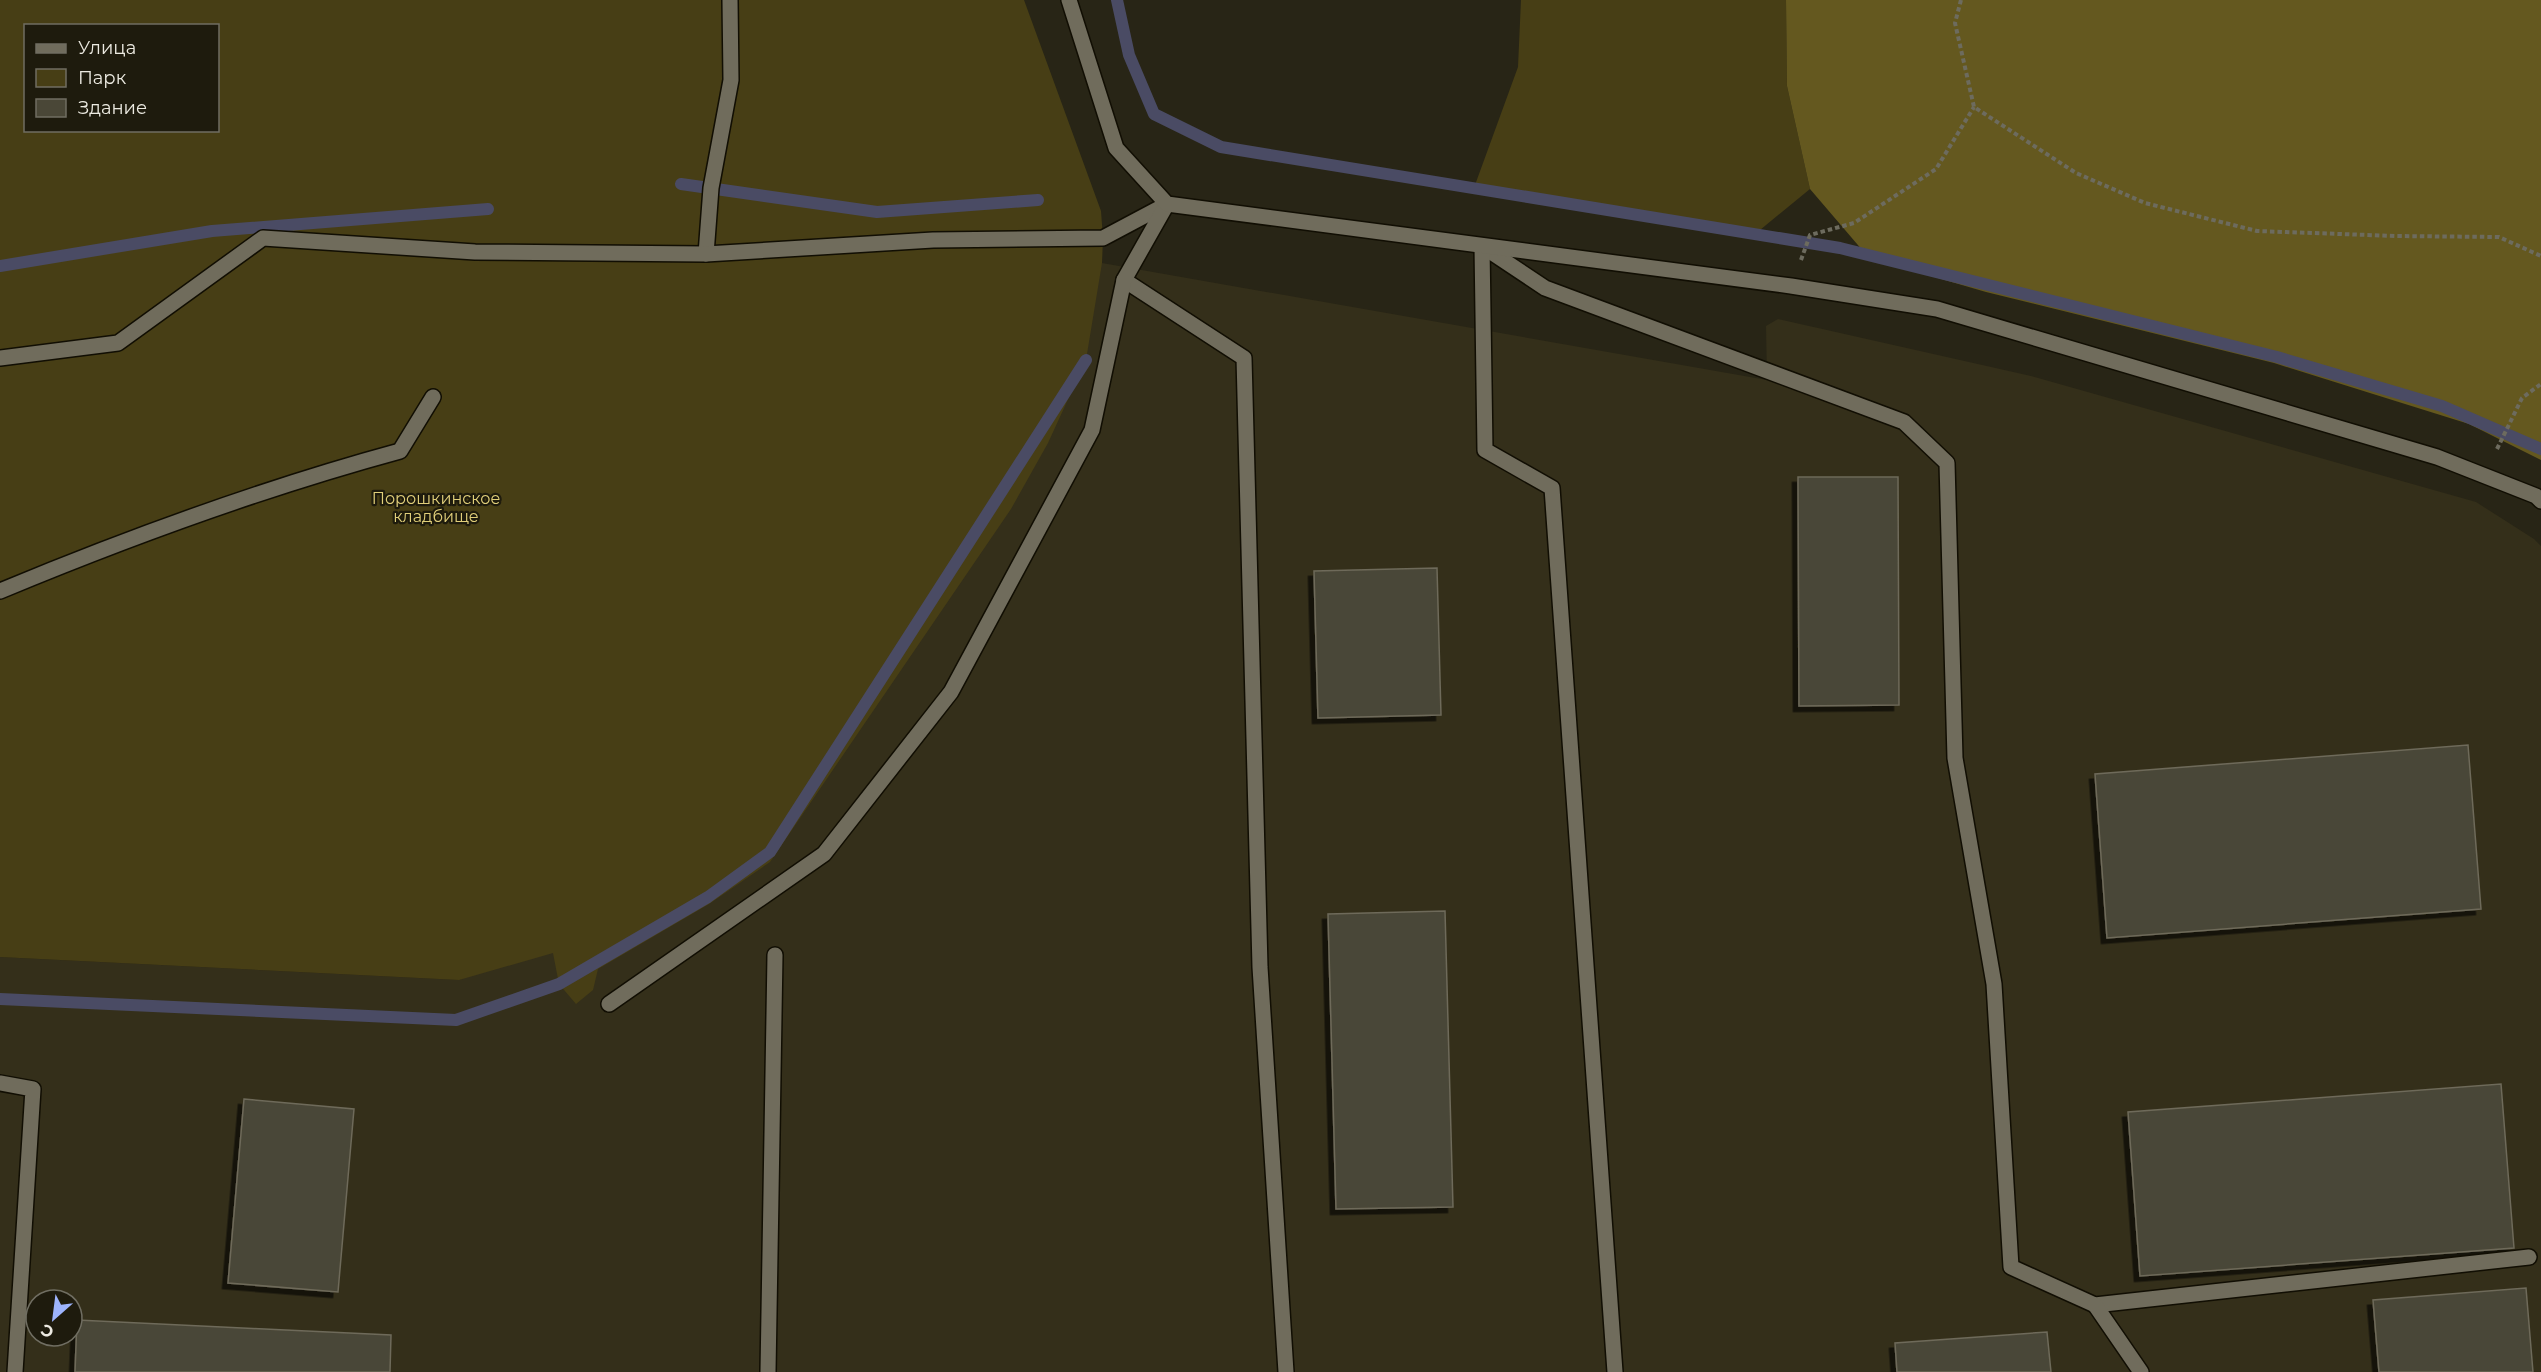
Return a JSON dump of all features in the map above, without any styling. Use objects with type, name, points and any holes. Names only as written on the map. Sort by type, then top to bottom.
[{"type":"street","points":[[706,254],[711,188],[731,80],[730,0]]},
{"type":"street","points":[[1069,0],[1116,148],[1167,204]]},
{"type":"street","points":[[609,1004],[824,854],[951,692],[1092,430],[1124,280],[1167,204]]},
{"type":"street","points":[[0,358],[118,343],[262,238],[475,252],[706,254],[933,240],[1103,238],[1167,204],[1791,286],[1937,309],[2437,457],[2536,496],[2541,501]]},
{"type":"street","points":[[1482,246],[1545,288],[1904,422],[1947,462],[1955,758],[1994,984],[2011,1267],[2094,1305],[2141,1372]]},
{"type":"street","points":[[1482,246],[1485,450],[1552,488],[1615,1372]]},
{"type":"street","points":[[1124,280],[1244,358],[1260,967],[1286,1372]]},
{"type":"street","points":[[0,591],[111,545],[345,466],[400,452],[433,397]]},
{"type":"street","points":[[768,1372],[775,955]]},
{"type":"street","points":[[0,1083],[33,1089],[15,1372]]},
{"type":"street","points":[[2094,1305],[2529,1257]]},
{"type":"path","points":[[1791,286],[1810,235],[1854,223],[1936,169],[1974,107],[1955,23],[1961,0]]},
{"type":"path","points":[[1974,107],[2076,173],[2145,203],[2257,231],[2499,237],[2541,256]]},
{"type":"path","points":[[2484,476],[2522,398],[2541,384]]},
{"type":"shaded area","points":[[1786,0],[2541,0],[2541,460],[2469,424],[2274,363],[1986,292],[1869,258],[1810,189],[1787,86]]},
{"type":"shaded area","points":[[1102,263],[1767,380],[1766,326],[1778,319],[2031,376],[2476,502],[2534,539],[2541,546],[2541,1372],[0,1372],[0,957],[459,980],[731,854]]},
{"type":"green space","name":"Порошкинское кладбище","points":[[0,0],[1024,0],[1101,211],[1103,238],[1102,263],[1086,360],[1048,443],[1011,509],[770,862],[709,904],[598,969],[593,990],[576,1004],[559,984],[553,953],[459,980],[0,957]]},
{"type":"green space","points":[[1521,0],[1786,0],[1787,86],[1810,189],[1760,230],[1475,185],[1518,67]]},
{"type":"building","points":[[1798,477],[1898,477],[1899,705],[1799,706]]},
{"type":"building","points":[[1437,568],[1441,715],[1318,718],[1314,571]]},
{"type":"building","points":[[2468,745],[2481,909],[2107,938],[2095,774]]},
{"type":"building","points":[[1445,911],[1453,1207],[1336,1209],[1328,914]]},
{"type":"building","points":[[2501,1084],[2514,1248],[2140,1276],[2128,1112]]},
{"type":"building","points":[[244,1099],[354,1109],[338,1292],[228,1283]]},
{"type":"building","points":[[2526,1288],[2533,1372],[2379,1372],[2373,1300]]},
{"type":"building","points":[[84,1320],[391,1335],[390,1372],[75,1372],[76,1348],[84,1348]]},
{"type":"building","points":[[2047,1332],[2051,1372],[1897,1372],[1895,1343]]},
{"type":"waterway","points":[[1117,0],[1129,55],[1154,114],[1221,147],[1840,248],[2277,357],[2442,406],[2541,449]]},
{"type":"waterway","points":[[681,184],[877,212],[1038,200]]},
{"type":"waterway","points":[[0,266],[212,231],[488,209]]},
{"type":"waterway","points":[[0,999],[456,1020],[559,984],[708,897],[770,852],[1086,360]]}]
